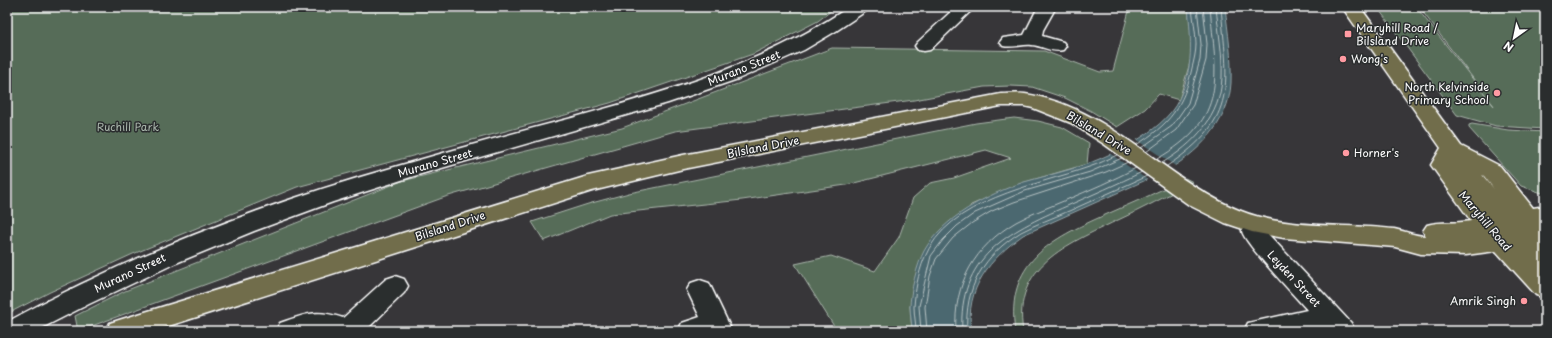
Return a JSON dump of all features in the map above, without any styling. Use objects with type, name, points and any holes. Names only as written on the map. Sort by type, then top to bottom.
[{"type":"main road","name":"Maryhill Road","points":[[1351,7],[1451,149],[1492,171],[1525,231],[1545,288]]},
{"type":"main road","name":"Bilsland Drive","points":[[119,331],[588,184],[699,159],[1001,100],[1024,100],[1038,103],[1071,116],[1111,138],[1197,199],[1228,215],[1254,224],[1284,230],[1395,238],[1421,244],[1466,246],[1525,231]]},
{"type":"main road","name":"Maryhill Road","points":[[1451,149],[1442,165],[1525,231]]},
{"type":"main road","points":[[1525,231],[1545,264]]},
{"type":"street","name":"Murano Street","points":[[13,331],[149,264],[254,222],[368,182],[613,113],[718,80],[788,50],[833,25],[860,7]]},
{"type":"street","points":[[924,46],[950,33],[966,7]]},
{"type":"street","points":[[1032,39],[1034,30],[1047,7]]},
{"type":"street","points":[[1009,42],[1032,39],[1057,46]]},
{"type":"street","name":"Leyden Street","points":[[1254,224],[1254,232],[1260,241],[1335,323]]},
{"type":"street","points":[[289,331],[320,322],[329,322],[345,330],[359,321],[395,286]]},
{"type":"street","points":[[700,290],[708,328]]},
{"type":"street","points":[[1257,331],[1335,323]]},
{"type":"green space","name":"Ruchill Park","points":[[7,7],[836,7],[818,21],[753,54],[610,103],[297,187],[133,254],[50,292],[7,314]]},
{"type":"green space","points":[[1130,7],[1188,7],[1192,44],[1191,59],[1179,100],[1159,94],[1145,109],[1117,127],[1091,111],[1065,98],[1032,87],[1010,86],[984,87],[914,100],[675,131],[445,197],[78,331],[75,316],[125,291],[402,181],[622,128],[832,48],[1044,51],[1100,72],[1113,71]]},
{"type":"green space","name":"North Kelvinside Primary School","points":[[1377,7],[1416,7],[1494,106],[1419,7],[1545,7],[1545,129],[1496,126],[1457,115]]},
{"type":"green space","points":[[1014,118],[1038,121],[1062,127],[1089,143],[1087,164],[1022,183],[971,205],[910,306],[912,331],[837,331],[795,264],[831,256],[875,271],[899,237],[913,198],[930,183],[954,178],[1011,158],[986,150],[846,185],[742,200],[610,214],[544,241],[532,222],[588,204],[629,193],[976,123]]},
{"type":"green space","points":[[1472,124],[1508,130],[1545,132],[1545,194],[1521,186],[1469,128],[1469,125]]},
{"type":"green space","points":[[1185,178],[1193,182],[1080,239],[1047,260],[1035,274],[1026,290],[1022,309],[1023,331],[1015,331],[1014,307],[1017,287],[1025,270],[1036,256],[1050,244],[1085,224]]},
{"type":"water","points":[[1188,7],[1225,7],[1230,55],[1231,83],[1229,98],[1224,111],[1218,124],[1209,136],[1188,156],[1164,172],[1023,235],[1011,244],[990,265],[976,288],[970,316],[971,331],[912,331],[910,301],[914,279],[924,251],[942,228],[967,209],[996,193],[1024,182],[1087,164],[1117,151],[1134,142],[1166,118],[1179,99],[1187,76],[1190,54]]},
{"type":"pier","points":[[1135,139],[1177,167],[1149,181],[1108,152]]},
{"type":"place","name":"Maryhill Road / Bilsland Drive","points":[[1348,34]]},
{"type":"place","name":"Wong's","points":[[1343,59]]},
{"type":"place","name":"North Kelvinside Primary School","points":[[1497,93]]},
{"type":"place","name":"Horner's","points":[[1346,153]]},
{"type":"place","name":"Amrik Singh","points":[[1524,301]]}]
